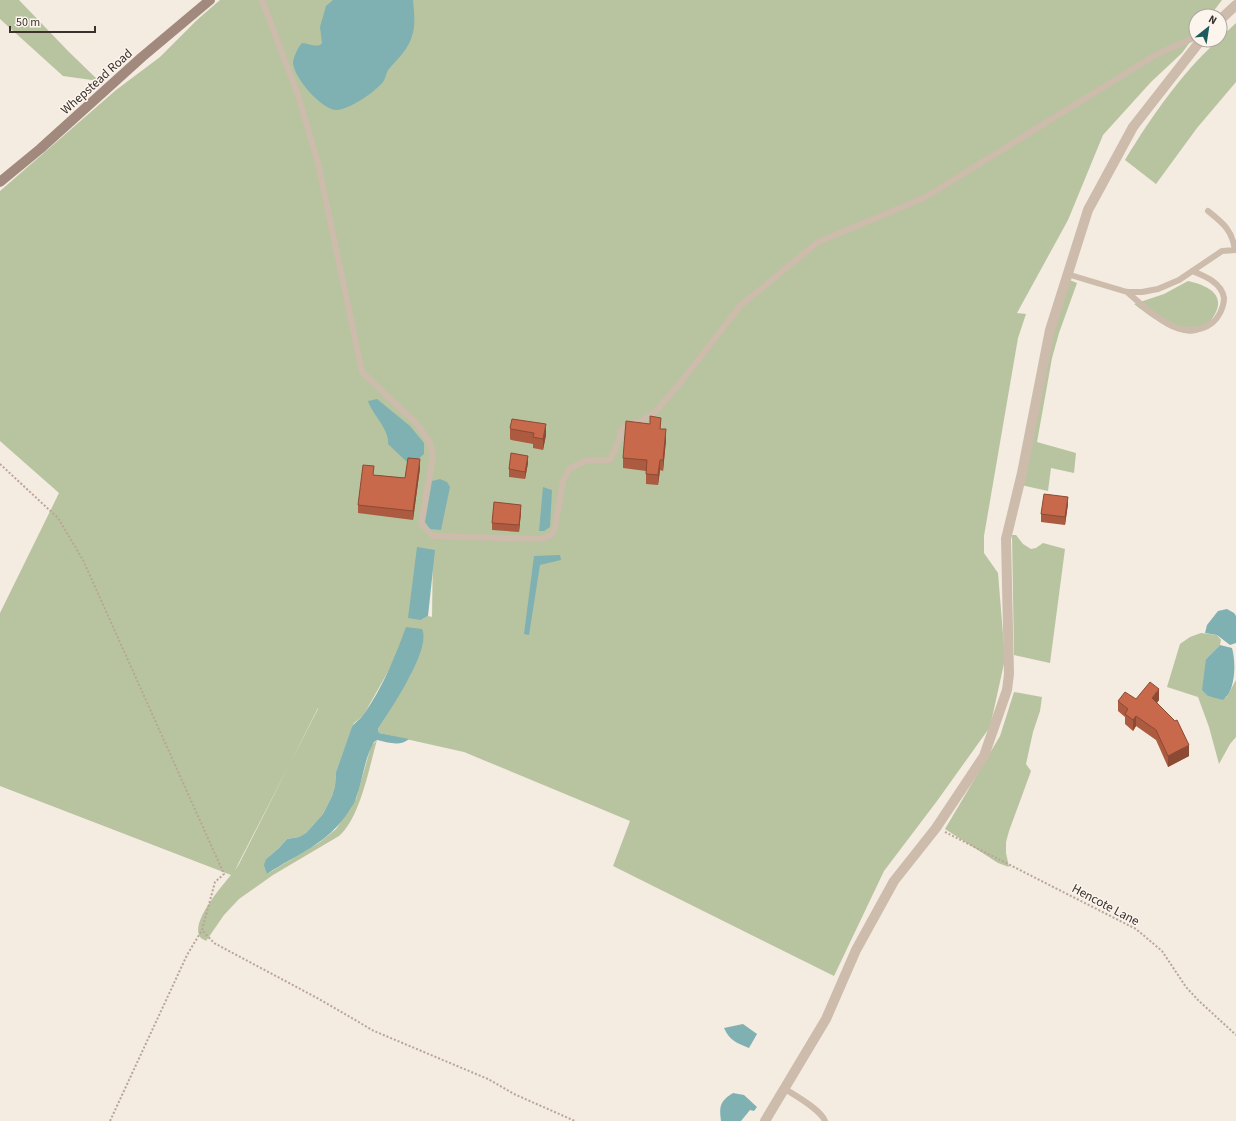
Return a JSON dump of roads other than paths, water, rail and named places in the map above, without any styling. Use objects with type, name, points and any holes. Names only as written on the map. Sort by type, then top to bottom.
[{"type":"main road","name":"Whepstead Road","points":[[0,182],[40,149],[142,57],[210,0]]},
{"type":"street","points":[[1228,12],[1236,5]]},
{"type":"street","points":[[765,1121],[826,1019],[856,950],[894,881],[936,828],[984,756],[1007,690],[1009,674],[1006,539],[1022,473],[1050,330],[1088,210],[1133,128],[1195,48]]},
{"type":"lane","points":[[262,0],[298,95],[318,163],[362,372],[417,424],[430,443],[433,457],[421,524],[432,536],[541,539],[551,535],[556,527],[563,481],[569,469],[585,460],[610,460],[620,438],[620,432],[628,425],[642,421],[656,412],[740,306],[818,242],[924,198],[1157,54],[1188,40]]},
{"type":"lane","points":[[1067,274],[1127,292],[1142,292],[1158,289],[1180,280],[1222,251],[1236,250],[1232,236],[1228,229],[1208,211]]},
{"type":"lane","points":[[1127,292],[1153,313],[1177,328],[1196,330],[1210,326],[1218,317],[1224,298],[1217,285],[1192,271]]},
{"type":"lane","points":[[785,1089],[816,1110],[824,1117],[825,1121]]},
{"type":"water","points":[[333,0],[413,0],[414,18],[413,32],[408,46],[388,70],[383,82],[374,91],[361,100],[348,107],[336,110],[323,104],[309,91],[298,76],[293,62],[296,52],[302,43],[315,46],[322,43],[320,27],[326,6]]},
{"type":"water","points":[[377,399],[410,426],[424,443],[424,454],[415,462],[408,463],[388,444],[388,439],[384,428],[368,401]]},
{"type":"water","points":[[440,479],[447,482],[450,487],[441,530],[430,529],[425,522],[432,481]]},
{"type":"water","points":[[543,487],[552,490],[550,527],[544,531],[539,531]]},
{"type":"water","points":[[417,547],[435,550],[428,616],[421,620],[408,618]]},
{"type":"water","points":[[560,555],[561,560],[540,565],[529,635],[524,634],[534,556]]},
{"type":"water","points":[[1227,609],[1236,616],[1236,643],[1230,645],[1217,635],[1205,633],[1207,625],[1218,611]]},
{"type":"water","points":[[406,627],[422,629],[423,638],[421,650],[416,664],[400,694],[378,729],[379,733],[409,739],[402,743],[389,743],[377,740],[374,742],[368,755],[354,803],[341,822],[322,840],[267,874],[264,865],[266,859],[287,839],[299,837],[306,833],[323,814],[332,796],[335,786],[336,772],[352,727],[363,716],[383,683]]},
{"type":"water","points":[[1220,645],[1232,648],[1234,661],[1233,683],[1227,696],[1223,700],[1208,696],[1202,690],[1206,659]]},
{"type":"water","points":[[743,1024],[757,1034],[749,1048],[731,1039],[724,1028]]},
{"type":"water","points":[[733,1093],[744,1095],[757,1107],[754,1111],[750,1110],[741,1121],[721,1121],[721,1104]]}]
